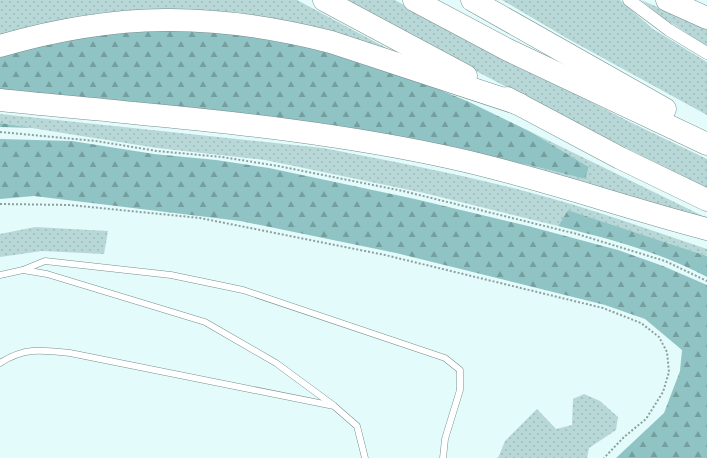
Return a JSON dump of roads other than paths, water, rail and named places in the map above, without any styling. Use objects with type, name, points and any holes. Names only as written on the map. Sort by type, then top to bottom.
[{"type":"highway","points":[[324,0],[620,158],[707,200]]},
{"type":"highway","points":[[414,0],[508,50],[707,144]]},
{"type":"highway","points":[[472,0],[655,104],[707,130]]},
{"type":"highway","points":[[667,0],[707,18]]},
{"type":"highway","points":[[0,46],[58,30],[117,22],[149,19],[189,19],[231,22],[299,34],[331,42],[519,104]]},
{"type":"highway","points":[[0,100],[228,122],[310,132],[452,158],[587,193],[659,216],[707,229]]},
{"type":"street","points":[[629,0],[669,30],[707,53]]},
{"type":"lane","points":[[0,275],[23,270],[45,262],[172,275],[243,290],[445,358],[460,370],[460,390],[445,439],[443,458]]},
{"type":"lane","points":[[23,270],[47,274],[205,322],[276,363],[334,406],[356,426],[365,458]]},
{"type":"lane","points":[[0,363],[14,354],[37,349],[70,353],[334,406]]}]
